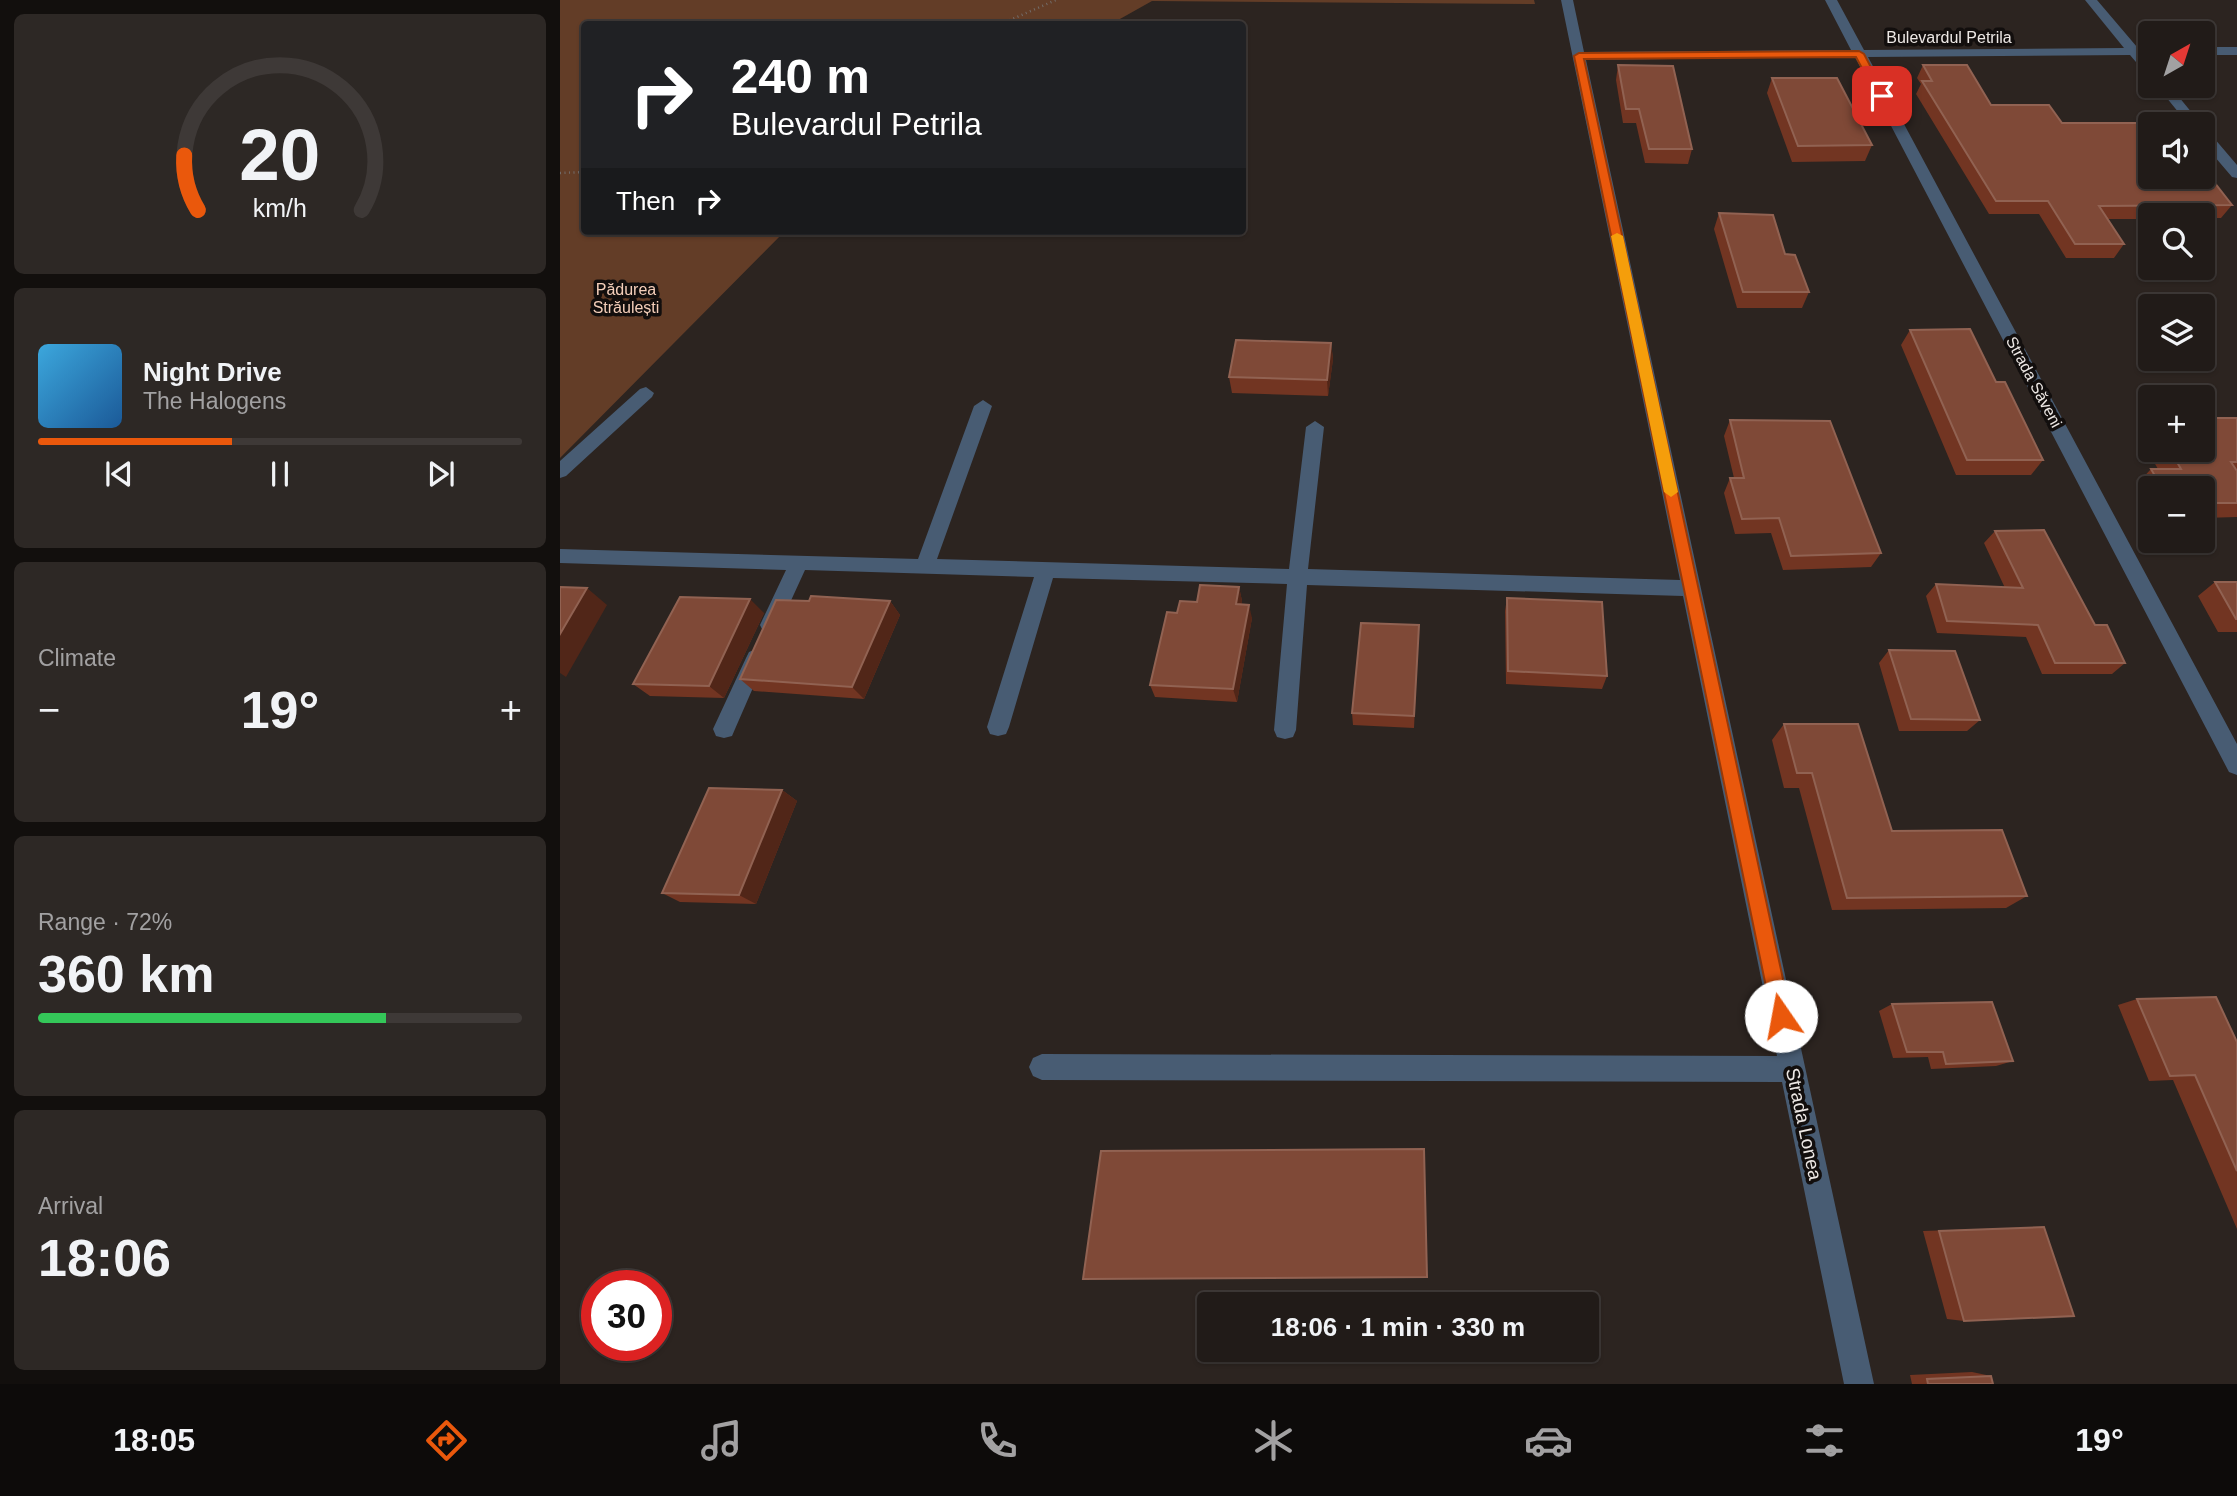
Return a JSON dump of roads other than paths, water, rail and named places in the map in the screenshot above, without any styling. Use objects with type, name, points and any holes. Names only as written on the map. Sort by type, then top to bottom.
[{"type":"street","name":"Strada Lonea","points":[[1567,0],[1859,1384]]},
{"type":"street","name":"Strada Săveni","points":[[1831,0],[2237,765]]},
{"type":"street","points":[[2091,0],[2138,56]]},
{"type":"street","name":"Bulevardul Petrila","points":[[1579,56],[2138,51]]},
{"type":"street","points":[[2216,51],[2237,51]]},
{"type":"street","points":[[2173,98],[2185,112]]},
{"type":"street","points":[[2215,148],[2237,174]]},
{"type":"street","points":[[560,471],[646,393]]},
{"type":"street","points":[[925,565],[982,406]]},
{"type":"street","points":[[1285,730],[1298,575],[1315,427]]},
{"type":"street","points":[[560,556],[1691,588]]},
{"type":"street","points":[[724,729],[799,562]]},
{"type":"street","points":[[998,727],[1046,569]]},
{"type":"street","points":[[1042,1067],[1793,1069]]},
{"type":"park label","name":"Pădurea Străulești","points":[[626,298]]}]
